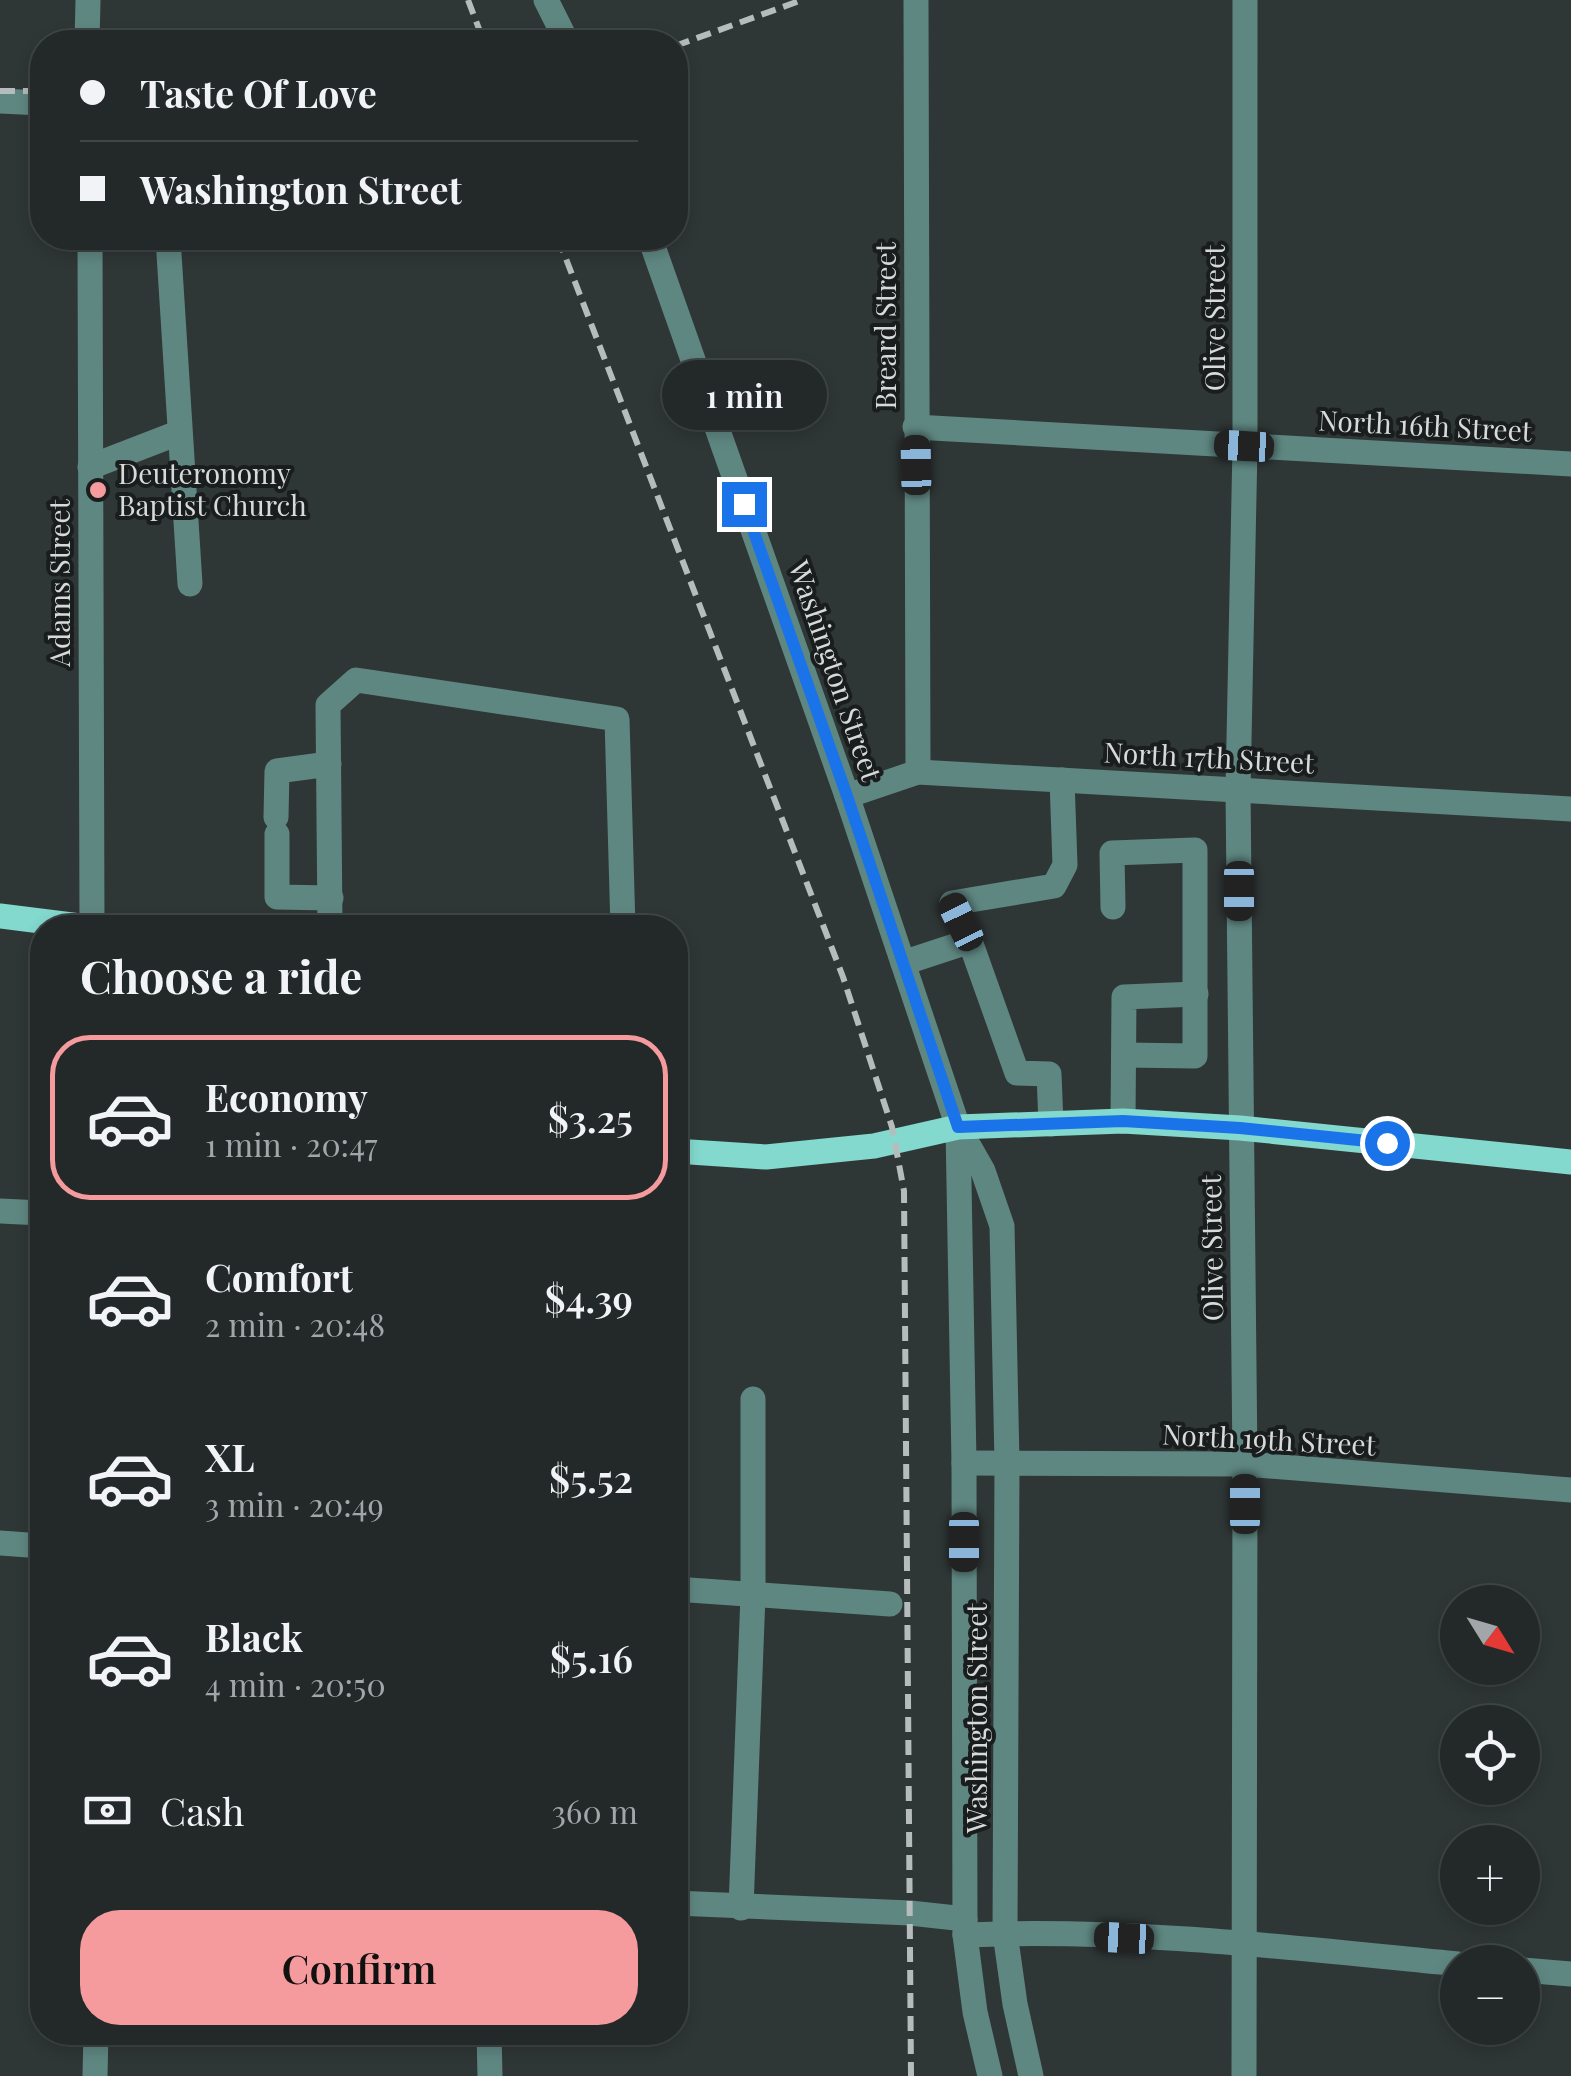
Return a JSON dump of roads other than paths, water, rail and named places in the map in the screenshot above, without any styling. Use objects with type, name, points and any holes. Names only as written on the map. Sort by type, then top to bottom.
[{"type":"main road","points":[[0,916],[30,920]]},
{"type":"main road","points":[[688,1153],[766,1157],[874,1146],[958,1127],[1123,1121],[1240,1128],[1571,1162]]},
{"type":"street","points":[[87,30],[88,0]]},
{"type":"street","points":[[549,0],[561,30]]},
{"type":"street","name":"Breard Street","points":[[916,0],[918,772]]},
{"type":"street","name":"Olive Street","points":[[1244,2076],[1245,1464],[1238,790],[1245,0]]},
{"type":"street","points":[[0,101],[30,102]]},
{"type":"street","name":"Adams Street","points":[[90,250],[93,915]]},
{"type":"street","points":[[169,250],[190,584]]},
{"type":"street","name":"Washington Street","points":[[654,250],[847,796],[958,1127],[984,1171],[1002,1226],[1008,1462],[1005,1933],[1014,2004],[1031,2076]]},
{"type":"street","name":"North 16th Street","points":[[915,427],[1571,464]]},
{"type":"street","points":[[90,467],[178,433]]},
{"type":"street","points":[[330,915],[328,705],[356,680],[617,719],[623,915]]},
{"type":"street","points":[[329,764],[277,772],[277,898],[330,898]]},
{"type":"street","name":"North 17th Street","points":[[847,796],[918,772],[1571,810]]},
{"type":"street","points":[[1051,1124],[1049,1074],[1017,1073],[970,940],[952,903],[1054,886],[1065,865],[1062,780]]},
{"type":"street","points":[[1113,907],[1112,853],[1195,850],[1194,1056],[1124,1055]]},
{"type":"street","points":[[902,963],[970,940]]},
{"type":"street","points":[[1196,960],[1240,958]]},
{"type":"street","points":[[1123,1121],[1124,997],[1196,994]]},
{"type":"street","name":"Washington Street","points":[[958,1127],[964,1463],[965,1927],[971,1993],[990,2076]]},
{"type":"street","points":[[0,1211],[30,1212]]},
{"type":"street","points":[[741,1908],[754,1595],[753,1399]]},
{"type":"street","name":"North 19th Street","points":[[964,1463],[1245,1464],[1571,1490]]},
{"type":"street","points":[[0,1543],[30,1545]]},
{"type":"street","points":[[688,1590],[890,1604]]},
{"type":"street","points":[[688,1904],[910,1913],[1005,1933],[1244,1943],[1440,1962]]},
{"type":"street","points":[[1540,1971],[1571,1974]]},
{"type":"street","points":[[96,2045],[96,2076]]},
{"type":"street","points":[[489,2045],[490,2076]]},
{"type":"railway","points":[[468,0],[479,30]]},
{"type":"railway","points":[[688,41],[802,0]]},
{"type":"railway","points":[[0,91],[30,91]]},
{"type":"railway","points":[[563,250],[843,977],[892,1127],[904,1191],[911,2076]]},
{"type":"place","name":"Deuteronomy Baptist Church","points":[[98,490]]}]
